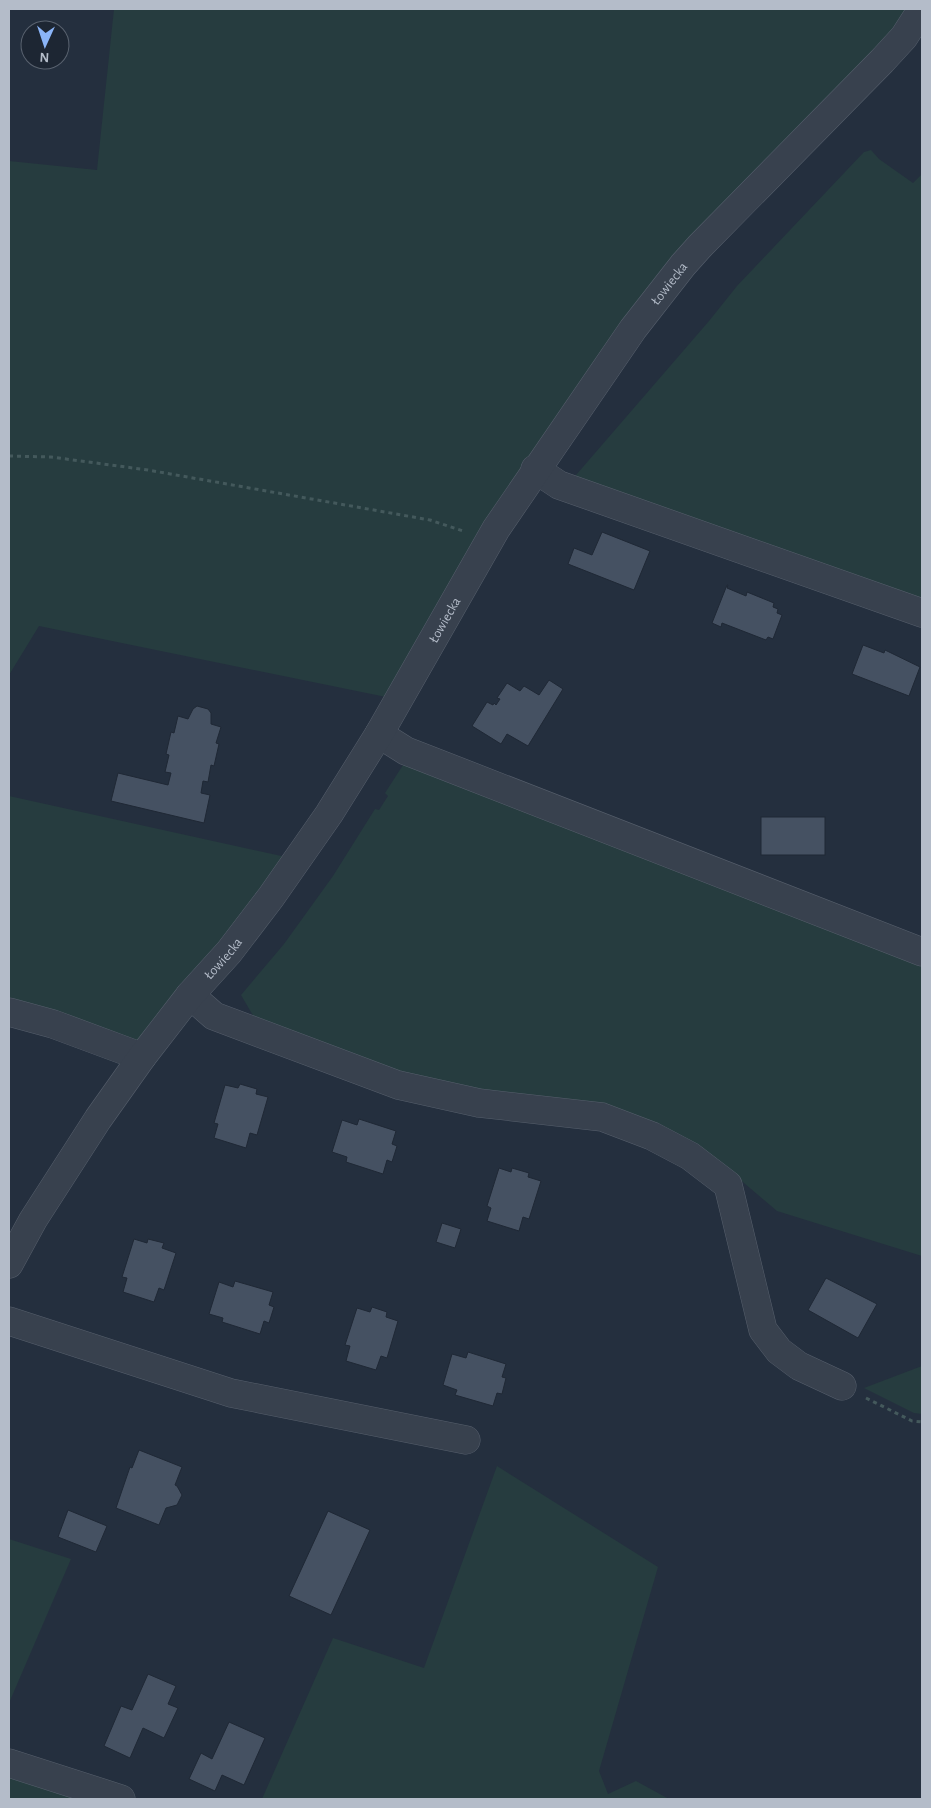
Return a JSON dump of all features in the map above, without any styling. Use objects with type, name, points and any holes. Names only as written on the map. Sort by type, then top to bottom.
[{"type":"street","name":"Łowiecka","points":[[9,1264],[33,1220],[93,1126],[142,1057],[190,995],[228,952],[271,897],[330,814],[379,734],[490,540],[535,469],[633,329],[682,265],[882,61],[904,37],[922,9]]},
{"type":"street","points":[[535,469],[559,485],[922,613]]},
{"type":"street","points":[[379,734],[406,751],[922,952]]},
{"type":"street","points":[[190,995],[214,1016],[398,1085],[478,1103],[602,1117],[652,1136],[690,1156],[728,1185],[764,1330],[778,1351],[799,1366],[842,1386]]},
{"type":"street","points":[[9,1012],[53,1024],[142,1057]]},
{"type":"street","points":[[9,1321],[231,1393],[466,1440]]},
{"type":"street","points":[[9,1763],[121,1799]]},
{"type":"path","points":[[9,456],[51,457],[148,470],[319,499],[430,520],[490,540]]},
{"type":"path","points":[[842,1386],[912,1420],[922,1422]]},
{"type":"green space","points":[[114,9],[906,9],[875,54],[713,219],[386,697],[39,626],[9,675],[9,161],[97,170]]},
{"type":"green space","points":[[871,150],[879,159],[913,183],[922,174],[922,603],[570,482],[737,286],[864,152]]},
{"type":"green space","points":[[405,762],[655,859],[922,967],[922,1256],[777,1211],[737,1177],[503,1094],[397,1076],[258,1024],[241,995],[284,944],[333,876],[375,809],[379,810],[388,796],[385,793]]},
{"type":"green space","points":[[9,796],[286,857],[138,1044],[9,1003]]},
{"type":"green space","points":[[922,1366],[922,1414],[914,1413],[864,1388]]},
{"type":"green space","points":[[497,1466],[658,1567],[599,1771],[608,1794],[636,1781],[669,1799],[262,1799],[333,1638],[424,1668]]},
{"type":"green space","points":[[9,1539],[71,1559],[9,1703]]},
{"type":"green space","points":[[9,1769],[92,1799],[9,1799]]},
{"type":"building","points":[[602,532],[650,551],[634,590],[568,564],[574,548],[592,555]]},
{"type":"building","points":[[727,585],[727,588],[746,596],[747,592],[774,603],[773,607],[778,609],[777,613],[782,615],[773,639],[768,637],[766,640],[722,623],[721,627],[712,623]]},
{"type":"building","points":[[863,645],[884,653],[885,650],[920,667],[909,696],[852,674]]},
{"type":"building","points":[[549,680],[563,689],[528,746],[507,734],[501,744],[472,726],[487,702],[496,705],[500,699],[497,698],[507,683],[520,691],[524,686],[539,695]]},
{"type":"building","points":[[197,706],[208,709],[211,713],[211,724],[221,727],[216,743],[219,744],[214,766],[211,765],[208,782],[203,781],[201,793],[210,795],[204,823],[111,801],[118,773],[168,785],[171,773],[165,772],[169,755],[166,754],[171,732],[174,733],[178,716],[188,719],[193,709]]},
{"type":"building","points":[[761,817],[825,817],[825,855],[761,855]]},
{"type":"building","points":[[240,1084],[257,1089],[256,1094],[268,1097],[257,1135],[250,1133],[246,1148],[214,1138],[218,1124],[214,1123],[225,1085],[238,1088]]},
{"type":"building","points":[[359,1119],[396,1131],[392,1144],[397,1146],[392,1162],[387,1160],[383,1174],[346,1162],[347,1157],[332,1152],[342,1120],[357,1125]]},
{"type":"building","points":[[499,1168],[511,1172],[512,1168],[529,1173],[528,1177],[541,1181],[529,1219],[523,1217],[519,1231],[487,1221],[491,1208],[487,1206]]},
{"type":"building","points":[[442,1223],[461,1229],[455,1248],[436,1242]]},
{"type":"building","points":[[134,1239],[147,1243],[148,1239],[164,1243],[162,1248],[176,1253],[164,1290],[159,1288],[154,1302],[123,1292],[127,1278],[122,1277]]},
{"type":"building","points":[[826,1278],[877,1304],[858,1338],[808,1310]]},
{"type":"building","points":[[235,1281],[273,1292],[269,1305],[274,1307],[269,1323],[264,1321],[260,1334],[222,1322],[223,1318],[209,1314],[219,1282],[233,1287]]},
{"type":"building","points":[[372,1307],[387,1312],[386,1317],[398,1321],[387,1358],[381,1356],[376,1370],[346,1361],[350,1346],[345,1345],[357,1308],[370,1312]]},
{"type":"building","points":[[468,1352],[506,1364],[502,1377],[506,1378],[502,1394],[497,1393],[493,1406],[455,1395],[457,1390],[443,1385],[452,1354],[466,1358]]},
{"type":"building","points":[[139,1450],[182,1467],[175,1485],[182,1495],[177,1505],[166,1508],[159,1525],[116,1508],[130,1467],[132,1468]]},
{"type":"building","points":[[68,1510],[107,1526],[96,1552],[58,1537]]},
{"type":"building","points":[[328,1511],[370,1530],[331,1615],[289,1596]]},
{"type":"building","points":[[148,1674],[176,1686],[168,1704],[178,1708],[164,1738],[143,1728],[130,1758],[104,1746],[121,1706],[132,1710]]},
{"type":"building","points":[[229,1722],[265,1738],[244,1785],[222,1775],[215,1791],[189,1779],[201,1753],[212,1759]]}]
